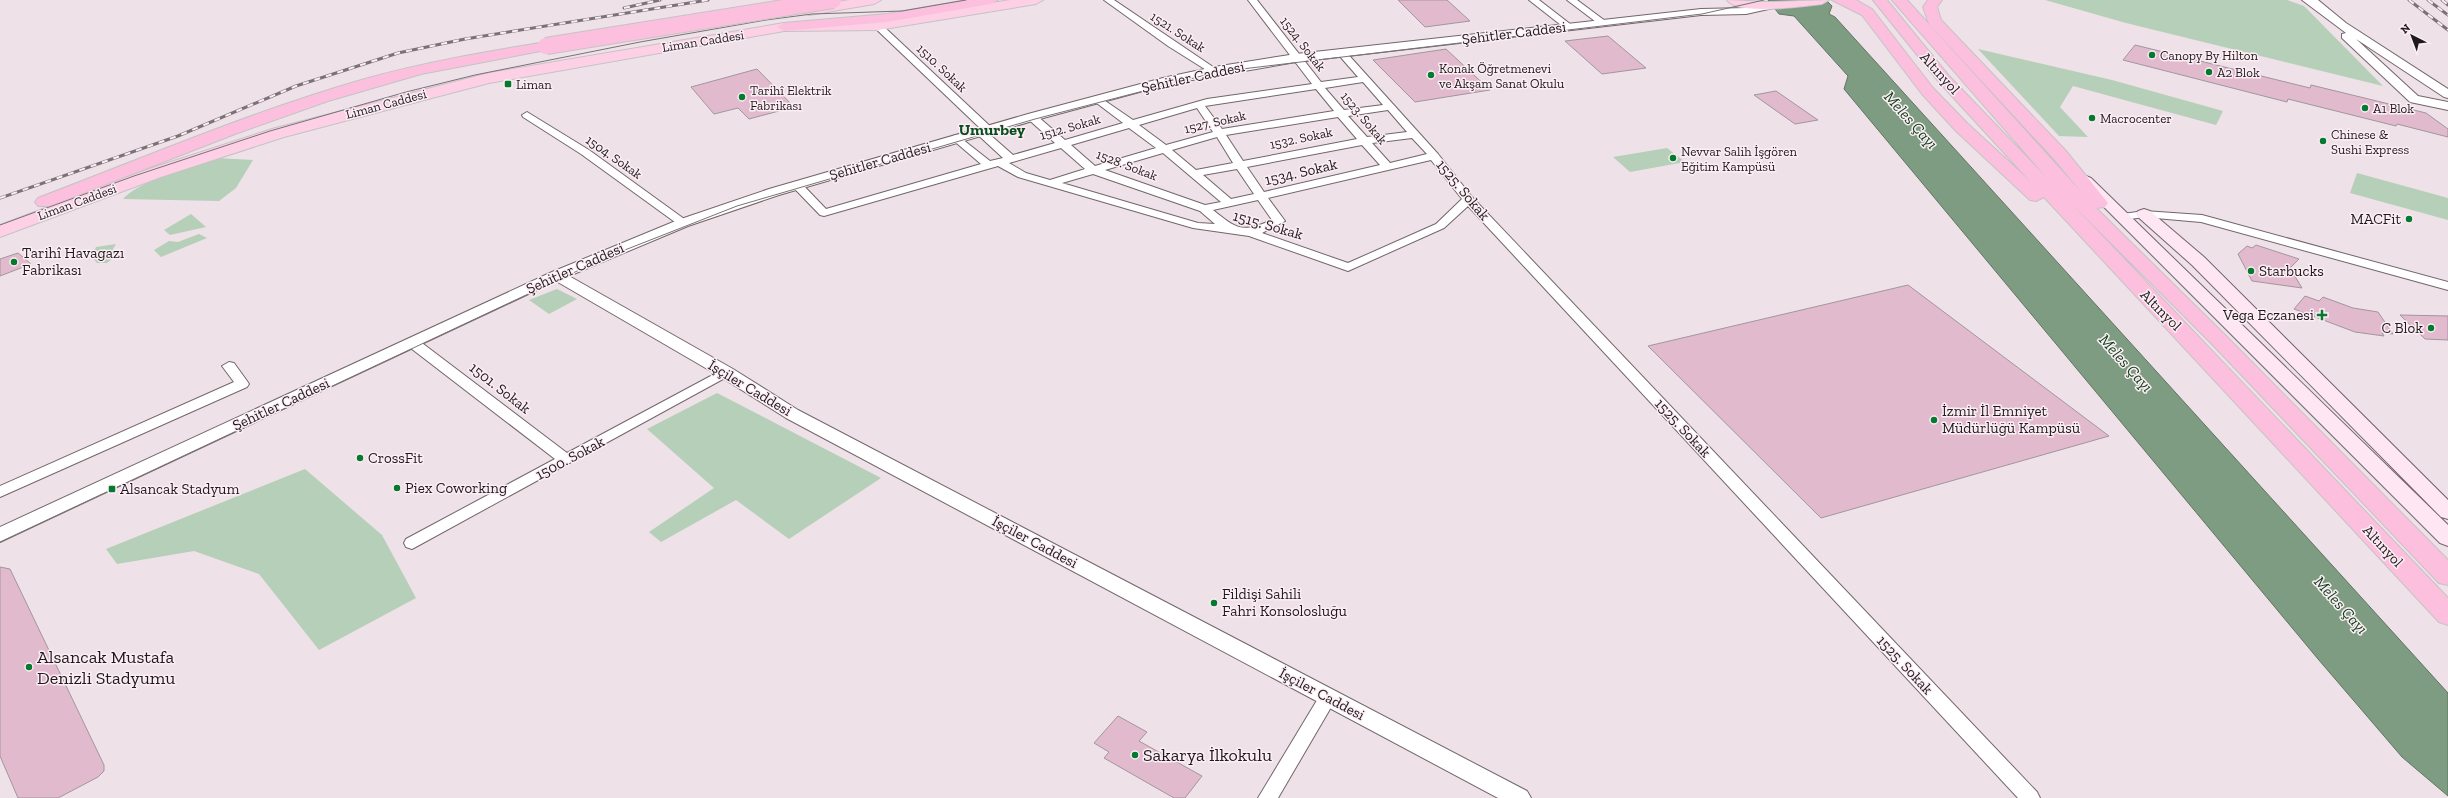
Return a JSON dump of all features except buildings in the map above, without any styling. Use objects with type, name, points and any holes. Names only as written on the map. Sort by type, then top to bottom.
[{"type":"highway","points":[[44,202],[266,117],[356,87],[417,70],[546,46],[833,0]]},
{"type":"highway","points":[[784,27],[903,15],[991,0]]},
{"type":"highway","points":[[1839,0],[1855,3],[1866,10],[1895,51],[1927,91],[1980,147],[2056,214],[2091,250],[2124,273]]},
{"type":"highway","name":"Altınyol","points":[[1899,0],[2061,183],[2179,299],[2448,576]]},
{"type":"highway","points":[[1935,0],[1930,7],[1934,21],[2060,155],[2179,299]]},
{"type":"highway","name":"Altınyol","points":[[1880,1],[1944,79],[2124,273],[2188,337],[2448,615]]},
{"type":"main road","points":[[771,17],[823,0]]},
{"type":"main road","points":[[771,17],[874,0]]},
{"type":"main road","name":"Liman Caddesi","points":[[0,231],[206,156],[291,130],[406,98],[524,72],[784,27],[878,26],[1036,0]]},
{"type":"main road","points":[[1734,0],[1769,6]]},
{"type":"main road","name":"Şehitler Caddesi","points":[[1769,6],[1822,0]]},
{"type":"main road","name":"Liman Caddesi","points":[[0,219],[44,202],[257,131],[440,77],[771,17]]},
{"type":"main road","points":[[2060,155],[2448,538]]},
{"type":"main road","points":[[2144,214],[2198,261],[2448,512]]},
{"type":"street","name":"1521. Sokak","points":[[1108,0],[1170,44],[1214,71]]},
{"type":"street","name":"1524. Sokak","points":[[1252,0],[1296,58],[1319,85]]},
{"type":"street","points":[[1533,0],[1568,27]]},
{"type":"street","points":[[1571,0],[1603,23]]},
{"type":"street","points":[[2307,0],[2314,2],[2342,25],[2448,94]]},
{"type":"street","name":"Şehitler Caddesi","points":[[0,535],[557,275],[732,205],[797,185],[1032,117],[1098,99],[1214,71],[1296,58],[1603,23],[1769,6]]},
{"type":"street","points":[[2342,25],[2347,38],[2414,99],[2448,106]]},
{"type":"street","name":"1510. Sokak","points":[[878,26],[1011,159]]},
{"type":"street","name":"1525. Sokak","points":[[1342,53],[1434,156],[1468,199],[2030,798]]},
{"type":"street","name":"1512. Sokak","points":[[797,185],[824,212],[1199,104],[1365,79]]},
{"type":"street","name":"1523. Sokak","points":[[1319,85],[1341,114],[1388,167]]},
{"type":"street","points":[[1098,99],[1164,149],[1229,203]]},
{"type":"street","points":[[1199,104],[1241,165],[1259,196],[1279,221],[1252,233]]},
{"type":"street","name":"1527. Sokak","points":[[1050,183],[1220,133],[1391,107]]},
{"type":"street","name":"1504. Sokak","points":[[526,115],[585,152],[684,223]]},
{"type":"street","name":"1528. Sokak","points":[[1032,117],[1093,170],[1204,209]]},
{"type":"street","name":"1532. Sokak","points":[[1193,174],[1343,144],[1415,134]]},
{"type":"street","name":"1515. Sokak","points":[[957,138],[993,164],[1022,175],[1197,226],[1228,228],[1252,233],[1348,267],[1440,226],[1468,199]]},
{"type":"street","name":"1534. Sokak","points":[[1204,209],[1434,156]]},
{"type":"street","points":[[1128,206],[1150,189]]},
{"type":"street","points":[[1204,209],[1228,228]]},
{"type":"street","points":[[2123,217],[2144,214],[2202,219],[2448,286]]},
{"type":"street","name":"İşçiler Caddesi","points":[[557,275],[727,373],[792,414],[1519,798]]},
{"type":"street","name":"1501. Sokak","points":[[413,343],[566,460]]},
{"type":"street","points":[[0,492],[242,384],[229,366]]},
{"type":"street","name":"1500. Sokak","points":[[412,543],[727,373]]},
{"type":"street","points":[[1268,798],[1328,697]]},
{"type":"shaded area","points":[[2045,0],[2287,0],[2304,6],[2383,86],[2126,23]]},
{"type":"shaded area","points":[[1978,49],[2112,80],[2223,111],[2216,125],[2073,86],[2060,107],[2088,137],[2059,136]]},
{"type":"shaded area","points":[[1667,148],[1685,162],[1630,172],[1613,157]]},
{"type":"shaded area","points":[[215,158],[253,160],[236,188],[219,201],[123,199],[130,193],[152,181]]},
{"type":"shaded area","points":[[2357,173],[2448,198],[2448,220],[2350,193]]},
{"type":"shaded area","points":[[191,214],[206,227],[170,235],[164,230]]},
{"type":"shaded area","points":[[199,234],[207,238],[161,257],[154,250],[169,241],[178,242]]},
{"type":"shaded area","points":[[116,244],[113,249],[117,255],[107,263],[97,263],[91,256],[96,247]]},
{"type":"shaded area","points":[[557,289],[577,299],[549,314],[529,300]]},
{"type":"shaded area","points":[[717,393],[881,478],[789,539],[736,500],[661,542],[649,532],[714,488],[647,429]]},
{"type":"shaded area","points":[[305,469],[382,535],[416,598],[319,650],[259,574],[194,551],[117,564],[106,549]]},
{"type":"water","name":"Meles Çayı","points":[[1768,0],[1826,0],[1832,6],[1829,14],[1835,17],[2448,693],[2448,796],[2402,757],[2318,659],[1844,89],[1848,76],[1794,16],[1779,14]]},
{"type":"tram line","points":[[0,225],[134,176],[270,131],[406,92],[475,75],[640,42],[766,20],[812,14],[902,11],[966,0]]},
{"type":"tram line","points":[[0,542],[607,257],[737,206],[1035,119],[1217,72],[1702,14],[1764,0]]},
{"type":"railway","points":[[624,8],[660,0]]},
{"type":"railway","points":[[0,198],[178,136],[296,86],[398,53],[465,39],[708,0]]},
{"type":"railway","points":[[2409,0],[2448,30]]},
{"type":"railway","points":[[2428,0],[2448,15]]},
{"type":"railway","points":[[2442,0],[2448,5]]},
{"type":"place","name":"Canopy By Hilton","points":[[2152,55]]},
{"type":"place","name":"A2 Blok","points":[[2209,72]]},
{"type":"place","name":"Konak Öğretmenevi ve Akşam Sanat Okulu","points":[[1431,75]]},
{"type":"place","name":"Liman","points":[[508,84]]},
{"type":"place","name":"Tarihî Elektrik Fabrikası","points":[[742,97]]},
{"type":"place","name":"A1 Blok","points":[[2365,108]]},
{"type":"place","name":"Macrocenter","points":[[2092,118]]},
{"type":"place","name":"Chinese & Sushi Express","points":[[2323,141]]},
{"type":"place","name":"Nevvar Salih İşgören Eğitim Kampüsü","points":[[1673,158]]},
{"type":"place","name":"MACFit","points":[[2409,219]]},
{"type":"place","name":"Tarihî Havagazı Fabrikası","points":[[14,262]]},
{"type":"place","name":"Starbucks","points":[[2251,271]]},
{"type":"place","name":"Vega Eczanesi","points":[[2322,315]]},
{"type":"place","name":"C Blok","points":[[2431,328]]},
{"type":"place","name":"İzmir İl Emniyet Müdürlüğü Kampüsü","points":[[1934,420]]},
{"type":"place","name":"CrossFit","points":[[360,458]]},
{"type":"place","name":"Piex Coworking","points":[[397,488]]},
{"type":"place","name":"Alsancak Stadyum","points":[[112,489]]},
{"type":"place","name":"Fildişi Sahili Fahri Konsolosluğu","points":[[1214,603]]},
{"type":"place","name":"Alsancak Mustafa Denizli Stadyumu","points":[[29,667]]},
{"type":"place","name":"Sakarya İlkokulu","points":[[1135,755]]},
{"type":"district","name":"Umurbey","points":[[992,129]]}]
